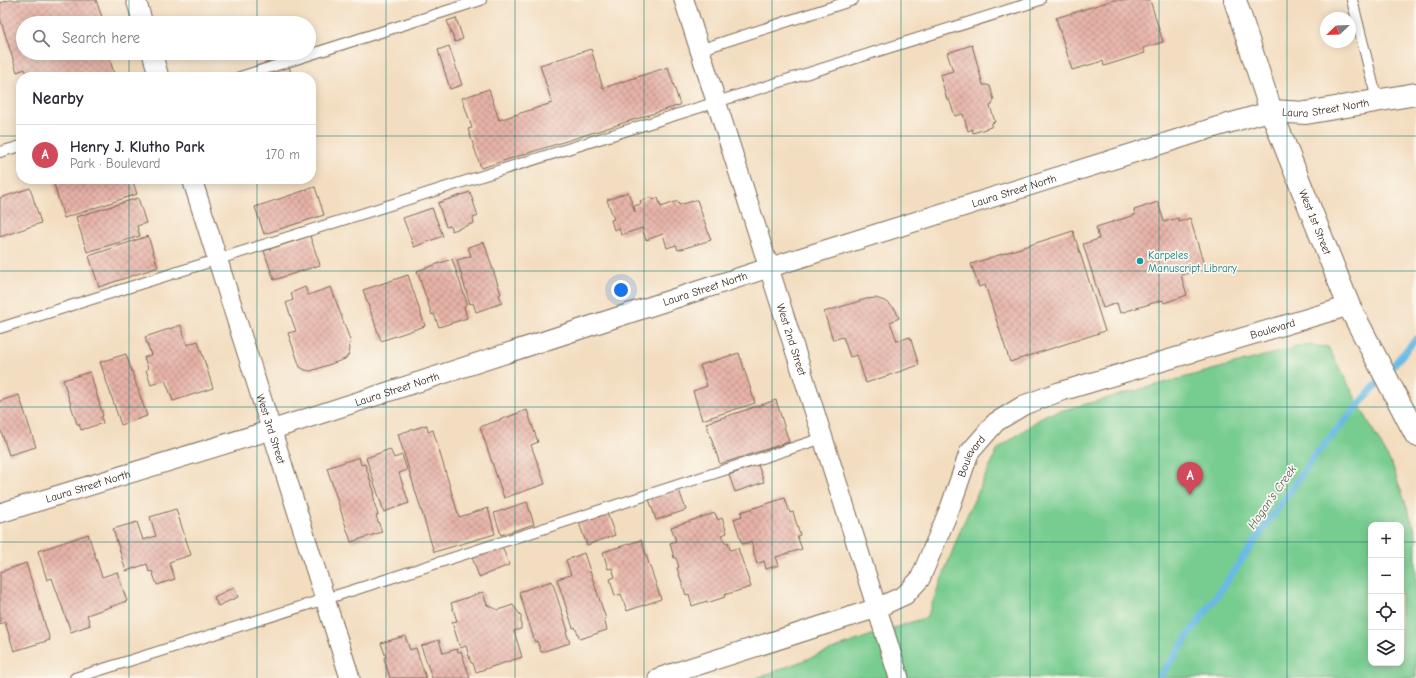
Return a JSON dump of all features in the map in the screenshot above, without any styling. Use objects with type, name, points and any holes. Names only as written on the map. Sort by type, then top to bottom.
[{"type":"street","points":[[136,0],[141,16]]},
{"type":"street","name":"West 2nd Street","points":[[684,0],[899,678]]},
{"type":"street","name":"West 1st Street","points":[[1235,0],[1271,112],[1349,306],[1416,435]]},
{"type":"street","points":[[154,60],[158,72]]},
{"type":"street","name":"Laura Street North","points":[[0,513],[271,430],[768,268],[1209,130],[1271,112],[1306,113],[1416,94]]},
{"type":"street","name":"West 3rd Street","points":[[194,184],[350,678]]},
{"type":"street","name":"Boulevard","points":[[658,678],[877,608],[904,596],[920,578],[950,508],[969,453],[996,422],[1024,405],[1059,392],[1349,306]]},
{"type":"lane","points":[[316,53],[481,0]]},
{"type":"lane","points":[[699,50],[853,0]]},
{"type":"lane","points":[[0,328],[1040,0]]},
{"type":"lane","points":[[1352,0],[1377,100]]},
{"type":"lane","points":[[256,72],[293,60]]},
{"type":"lane","points":[[0,152],[16,147]]},
{"type":"lane","points":[[75,678],[325,600],[823,438]]},
{"type":"green space","points":[[1305,345],[1328,347],[1392,465],[1416,533],[1416,678],[757,678],[866,637],[927,617],[962,526],[998,449],[1045,415]]},
{"type":"building","points":[[9,0],[96,0],[102,16],[16,16],[16,60],[110,60],[114,72],[26,72],[25,69],[17,72],[0,18],[0,3]]},
{"type":"building","points":[[1114,0],[1150,0],[1163,42],[1143,48],[1145,53],[1104,66],[1103,61],[1072,70],[1056,18]]},
{"type":"building","points":[[456,18],[463,39],[455,42],[447,21]]},
{"type":"building","points":[[972,45],[983,85],[990,86],[994,100],[990,106],[995,122],[992,123],[991,127],[973,133],[972,129],[968,131],[963,114],[955,116],[949,99],[947,100],[940,75],[953,71],[947,53]]},
{"type":"building","points":[[449,46],[462,85],[450,89],[438,50]]},
{"type":"building","points":[[591,49],[603,88],[668,67],[680,105],[481,168],[468,129],[472,128],[462,98],[489,89],[499,120],[552,103],[540,65]]},
{"type":"building","points":[[289,66],[291,72],[270,72]]},
{"type":"building","points":[[54,184],[134,184],[137,194],[64,218]]},
{"type":"building","points":[[315,187],[324,215],[264,234],[255,207]]},
{"type":"building","points":[[30,188],[41,223],[0,237],[0,198]]},
{"type":"building","points":[[470,192],[478,216],[473,218],[474,223],[452,231],[450,226],[446,227],[438,203]]},
{"type":"building","points":[[628,192],[635,212],[634,206],[641,204],[640,201],[652,197],[653,200],[658,198],[661,207],[678,201],[679,205],[697,200],[711,240],[678,250],[676,245],[667,248],[663,234],[646,240],[642,228],[621,235],[619,228],[614,230],[611,220],[614,219],[607,200]]},
{"type":"building","points":[[138,198],[146,223],[137,226],[140,236],[87,252],[76,217]]},
{"type":"building","points":[[1158,202],[1164,222],[1178,218],[1179,222],[1190,218],[1204,265],[1193,268],[1195,271],[1181,275],[1187,295],[1164,303],[1163,300],[1120,313],[1117,303],[1103,308],[1083,244],[1099,239],[1096,227],[1135,215],[1134,210]]},
{"type":"building","points":[[432,208],[443,236],[414,247],[403,218]]},
{"type":"building","points":[[1073,231],[1105,331],[1010,362],[985,285],[979,287],[971,264]]},
{"type":"building","points":[[148,236],[158,267],[99,287],[89,256]]},
{"type":"building","points":[[310,236],[320,265],[274,280],[264,251]]},
{"type":"building","points":[[484,242],[501,294],[499,295],[502,303],[476,312],[473,303],[470,304],[457,260],[471,256],[468,247]]},
{"type":"building","points":[[452,259],[467,303],[464,307],[467,318],[439,327],[434,314],[432,315],[417,271]]},
{"type":"building","points":[[408,275],[425,326],[381,341],[363,290]]},
{"type":"building","points":[[305,287],[308,295],[331,287],[351,343],[349,344],[349,354],[345,359],[311,371],[300,367],[288,333],[296,331],[286,303],[293,300],[291,293]]},
{"type":"building","points":[[876,298],[887,302],[895,309],[899,318],[890,322],[897,341],[910,337],[919,365],[866,383],[857,355],[850,357],[843,337],[833,340],[824,312],[866,299]]},
{"type":"building","points":[[181,325],[187,345],[198,341],[213,388],[173,401],[165,380],[151,385],[146,370],[148,369],[144,357],[151,355],[145,337]]},
{"type":"building","points":[[739,353],[755,403],[702,420],[693,391],[707,386],[700,365]]},
{"type":"building","points":[[126,354],[147,416],[121,425],[100,362]]},
{"type":"building","points":[[90,372],[103,416],[101,417],[103,423],[81,430],[79,424],[77,424],[63,380]]},
{"type":"building","points":[[19,395],[36,447],[9,455],[0,428],[0,401]]},
{"type":"building","points":[[776,400],[789,442],[720,464],[706,423]]},
{"type":"building","points":[[527,410],[538,442],[531,445],[545,484],[504,498],[480,427]]},
{"type":"building","points":[[427,425],[428,432],[433,430],[459,517],[488,508],[495,534],[434,552],[398,434]]},
{"type":"building","points":[[390,449],[394,458],[402,455],[407,470],[399,473],[409,503],[384,512],[366,458]]},
{"type":"building","points":[[359,457],[361,465],[365,464],[375,494],[373,494],[374,502],[378,515],[376,516],[382,532],[351,542],[327,468]]},
{"type":"building","points":[[758,465],[764,482],[735,492],[729,475]]},
{"type":"building","points":[[679,490],[686,510],[656,520],[649,499]]},
{"type":"building","points":[[785,498],[790,513],[793,512],[800,535],[797,536],[802,549],[776,557],[779,565],[766,569],[764,561],[757,564],[751,542],[742,544],[734,519],[742,516],[741,512]]},
{"type":"building","points":[[527,502],[534,524],[501,535],[494,513]]},
{"type":"building","points":[[176,509],[191,555],[169,562],[175,579],[157,585],[152,571],[149,572],[147,564],[126,571],[113,529],[137,522],[143,540],[156,536],[150,517]]},
{"type":"building","points":[[607,513],[615,535],[587,545],[579,523]]},
{"type":"building","points":[[715,513],[718,520],[722,518],[727,533],[722,535],[725,543],[728,542],[730,550],[738,548],[751,587],[724,595],[725,597],[707,603],[707,601],[692,606],[689,594],[686,595],[677,568],[679,567],[676,558],[674,558],[670,543],[676,541],[671,527]]},
{"type":"building","points":[[88,534],[102,577],[117,572],[127,601],[87,615],[90,625],[71,632],[52,578],[47,580],[38,551]]},
{"type":"building","points":[[641,540],[661,599],[627,611],[621,594],[615,596],[610,579],[615,577],[612,568],[608,569],[603,552]]},
{"type":"building","points":[[502,546],[509,565],[479,577],[472,557]]},
{"type":"building","points":[[584,553],[606,619],[604,619],[607,630],[580,639],[575,627],[573,628],[557,579],[571,575],[566,560]]},
{"type":"building","points":[[26,563],[50,640],[14,651],[5,622],[0,624],[0,572]]},
{"type":"building","points":[[552,581],[568,631],[566,632],[570,643],[541,652],[537,641],[535,642],[519,592]]},
{"type":"building","points":[[234,587],[238,597],[218,606],[214,597]]},
{"type":"building","points":[[483,592],[487,605],[498,610],[513,605],[521,616],[521,629],[514,631],[522,657],[476,672],[473,663],[471,663],[466,646],[460,648],[452,622],[457,621],[451,603]]},
{"type":"building","points":[[405,636],[410,650],[416,648],[426,678],[390,678],[384,658],[386,657],[381,643]]},
{"type":"building","points":[[439,640],[443,653],[457,649],[458,652],[461,651],[470,678],[432,678],[421,646]]},
{"type":"waterway","name":"Hogan's Creek","points":[[1159,678],[1316,454],[1416,339]]},
{"type":"place","name":"Karpeles Manuscript Library","points":[[1140,261]]},
{"type":"place","name":"Henry J. Klutho Park","points":[[1190,495]]}]
